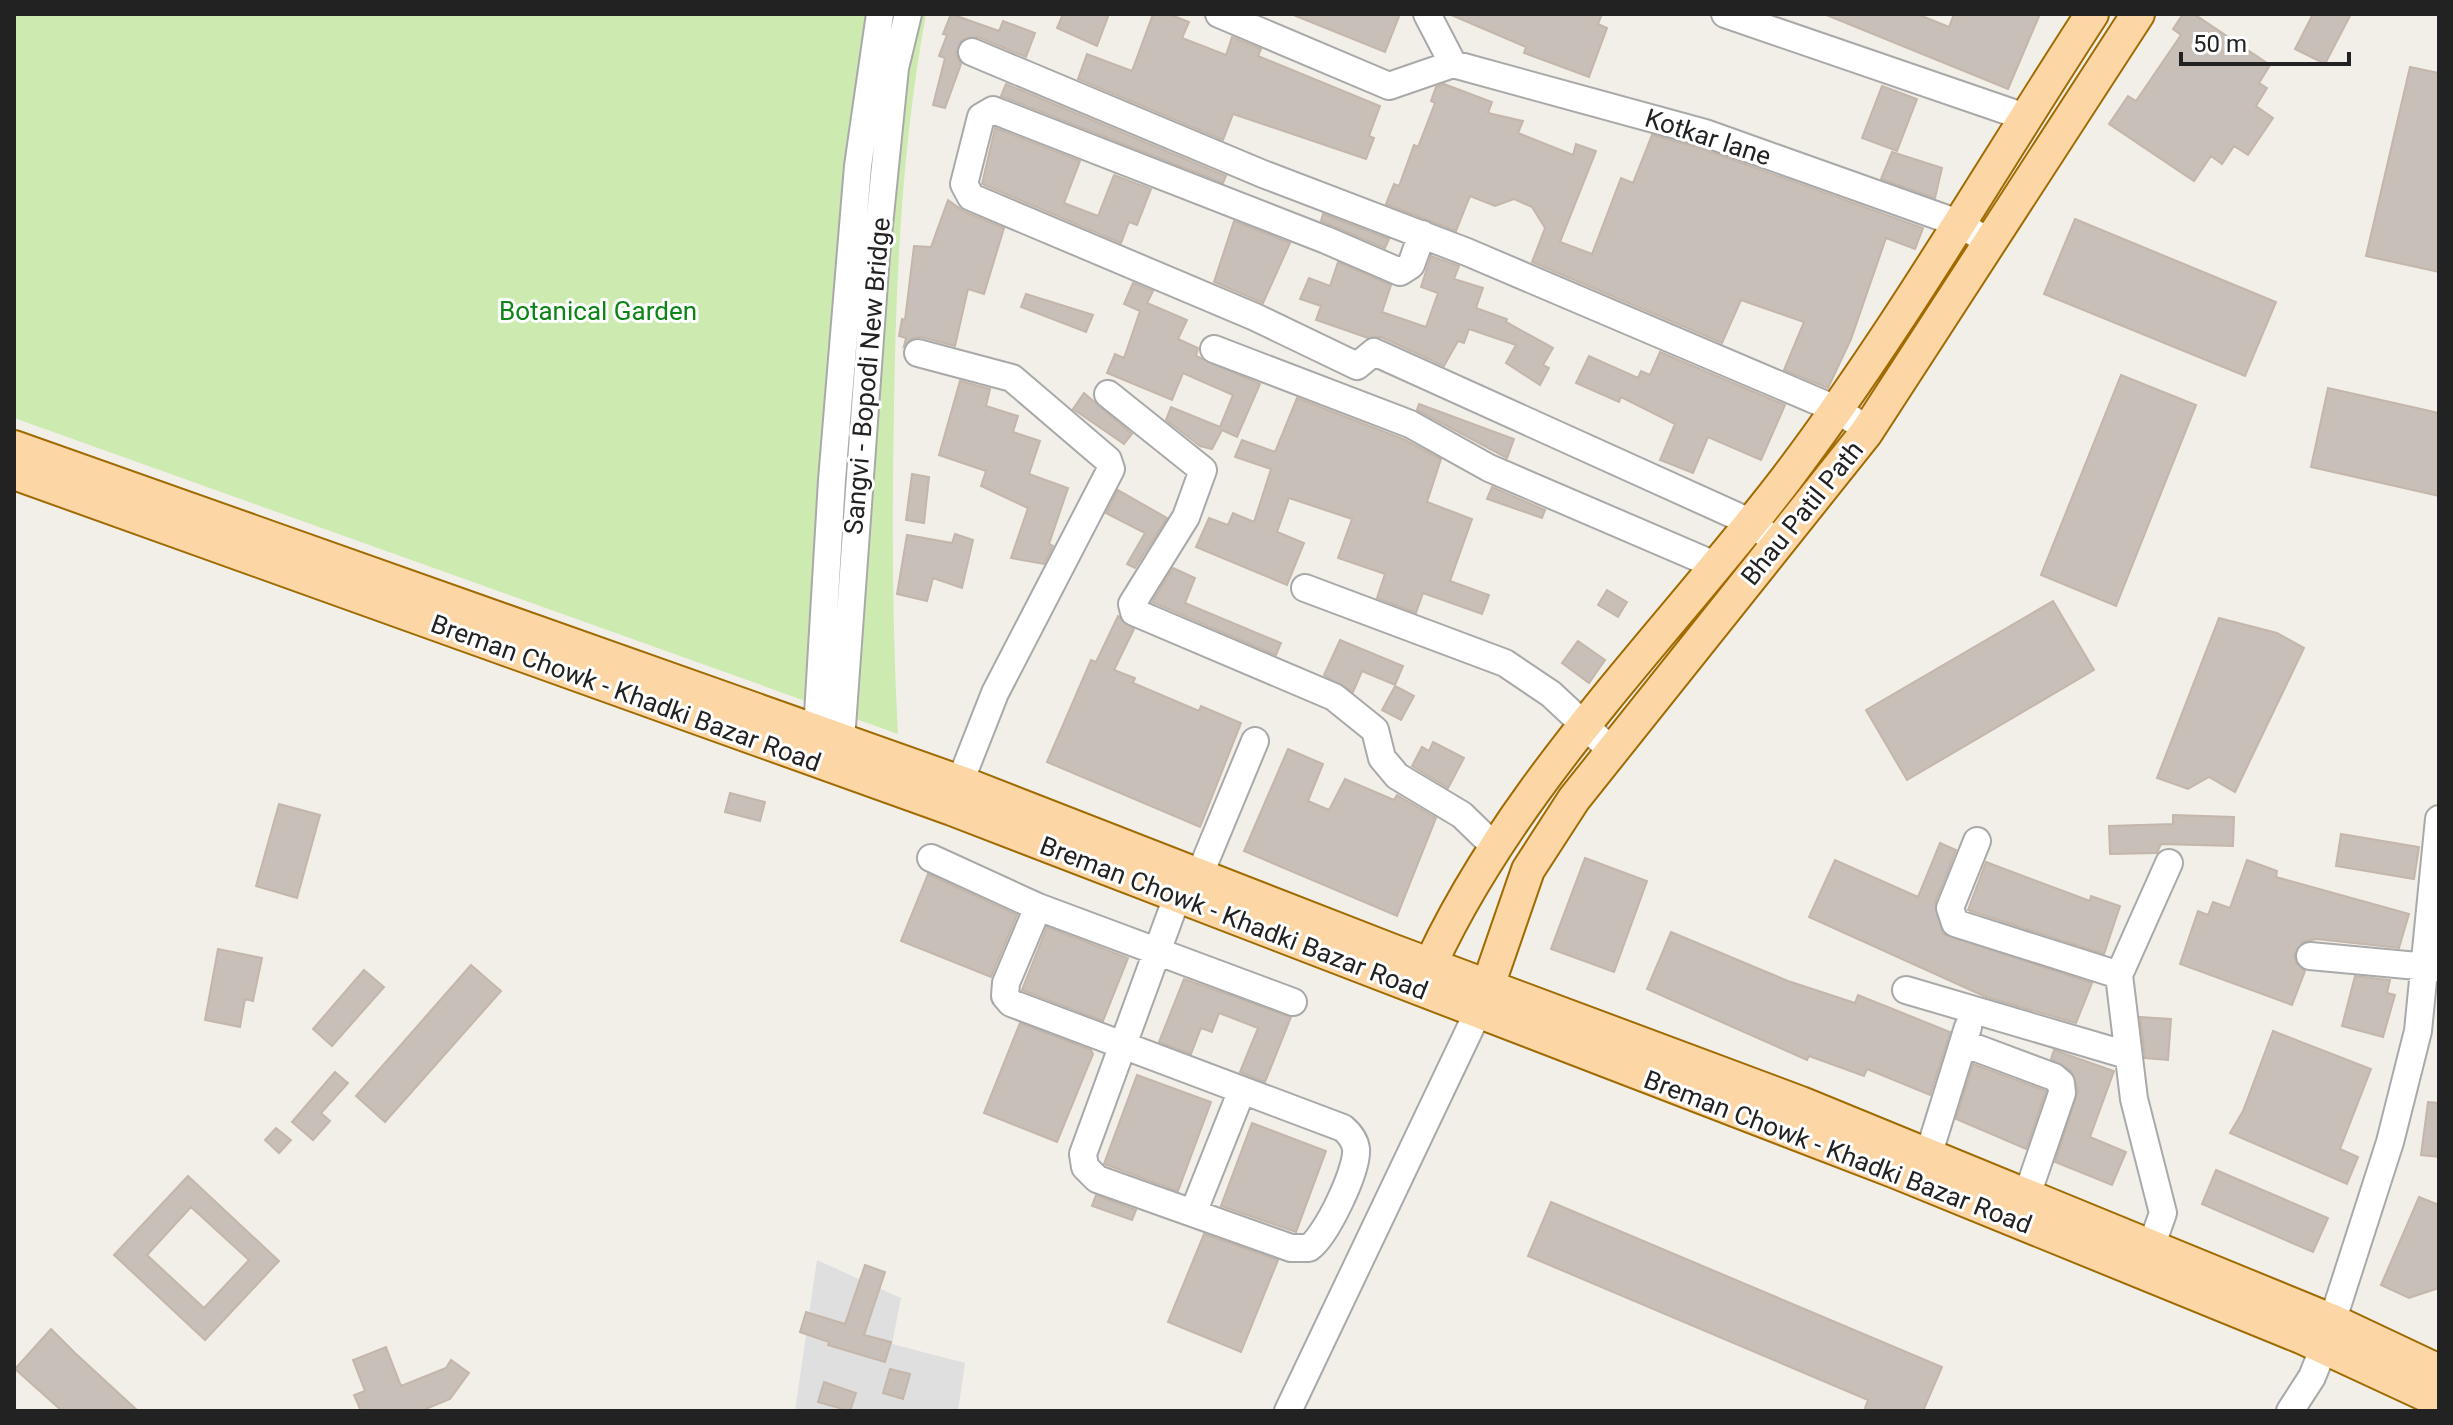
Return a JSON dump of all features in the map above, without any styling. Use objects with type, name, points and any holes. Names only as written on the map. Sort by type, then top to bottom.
[{"type":"main road","name":"Bhau Patil Path","points":[[1425,977],[1496,848],[1542,781],[1752,523],[1838,410],[2092,14]]},
{"type":"main road","name":"Bhau Patil Path","points":[[1484,1000],[1528,870],[1574,799],[1868,430],[2138,14]]},
{"type":"main road","name":"Breman Chowk - Khadki Bazar Road","points":[[14,447],[829,736],[956,796]]},
{"type":"main road","name":"Breman Chowk - Khadki Bazar Road","points":[[14,473],[956,796],[1484,1000],[1896,1172],[2329,1334],[2439,1371]]},
{"type":"main road","points":[[1686,605],[1712,625]]},
{"type":"main road","name":"Breman Chowk - Khadki Bazar Road","points":[[1484,1000],[1801,1103],[2151,1247],[2329,1334],[2439,1401]]},
{"type":"street","name":"Sangvi - Bopodi New Bridge","points":[[829,736],[858,166],[880,14]]},
{"type":"street","name":"Sangvi - Bopodi New Bridge","points":[[835,619],[895,68],[908,14]]},
{"type":"street","points":[[1219,14],[1389,86],[1453,64],[1427,14]]},
{"type":"street","points":[[1725,14],[2025,117]]},
{"type":"street","points":[[972,52],[1263,174],[1422,234],[1838,410],[1868,430]]},
{"type":"street","name":"Kotkar lane","points":[[1453,64],[1705,133],[1958,223],[1991,243]]},
{"type":"street","points":[[1422,234],[1411,265],[1400,272],[993,110],[981,117],[964,184],[971,197],[1255,317],[1357,366],[1374,352],[1752,523],[1778,543]]},
{"type":"street","points":[[1214,349],[1410,424],[1489,468],[1717,566]]},
{"type":"street","points":[[918,353],[1012,378],[1108,460],[1111,469],[995,693],[956,796]]},
{"type":"street","points":[[1108,394],[1203,470],[1186,517],[1132,604],[1134,612],[1334,697],[1375,730],[1382,758],[1397,776],[1462,815],[1496,848]]},
{"type":"street","points":[[1305,588],[1505,663],[1551,694],[1612,751]]},
{"type":"street","points":[[1038,907],[1006,983],[1007,1000],[1123,1045],[1343,1128],[1355,1141],[1356,1160],[1323,1235],[1309,1248],[1291,1248],[1097,1179],[1085,1167],[1083,1154],[1123,1045],[1157,951],[1255,741]]},
{"type":"street","points":[[2290,1411],[2312,1377],[2329,1334],[2393,1128],[2418,1031],[2431,968],[2439,819]]},
{"type":"street","points":[[1977,841],[1950,908],[1955,923],[2119,975]]},
{"type":"street","points":[[931,858],[1038,907],[1293,1002]]},
{"type":"street","points":[[2151,1247],[2163,1213],[2127,1055],[2119,975],[2169,863]]},
{"type":"street","points":[[2310,956],[2431,968]]},
{"type":"street","points":[[1906,990],[2127,1055]]},
{"type":"street","points":[[1288,1411],[1484,1000]]},
{"type":"street","points":[[1928,1156],[1973,1012]]},
{"type":"street","points":[[1963,1043],[2054,1077],[2061,1083],[2062,1093],[2027,1195]]},
{"type":"street","points":[[1193,1213],[1242,1090]]},
{"type":"shaded area","points":[[817,1260],[901,1298],[892,1344],[965,1363],[958,1411],[795,1411]]},
{"type":"green space","name":"Botanical Garden","points":[[14,14],[926,14],[906,161],[896,308],[893,530],[898,734],[14,418]]},
{"type":"building","points":[[951,14],[999,31],[1003,21],[1035,33],[1026,57],[978,37],[962,40],[956,53],[961,64],[945,108],[933,105],[945,58],[939,56],[947,35],[943,34]]},
{"type":"building","points":[[1063,14],[1109,14],[1097,46],[1057,28]]},
{"type":"building","points":[[1153,14],[1169,14],[1189,22],[1182,38],[1226,55],[1232,37],[1261,49],[1258,56],[1380,106],[1369,136],[1374,138],[1366,159],[1233,114],[1223,140],[1078,79],[1087,54],[1132,71]]},
{"type":"building","points":[[1291,14],[1400,14],[1385,52]]},
{"type":"building","points":[[1449,14],[1602,14],[1598,24],[1607,28],[1589,77],[1524,53],[1526,47]]},
{"type":"building","points":[[1824,14],[1917,14],[1949,27],[1954,14],[2040,14],[2008,89]]},
{"type":"building","points":[[2183,14],[2194,14],[2270,65],[2259,83],[2267,88],[2256,106],[2273,118],[2248,155],[2234,146],[2222,164],[2211,156],[2194,181],[2109,124],[2128,96],[2136,101],[2181,35],[2173,29]]},
{"type":"building","points":[[2313,14],[2351,14],[2325,64],[2295,49]]},
{"type":"building","points":[[2410,67],[2439,73],[2439,272],[2366,256]]},
{"type":"building","points":[[1006,84],[1226,176],[1223,183],[1001,96]]},
{"type":"building","points":[[1444,84],[1492,102],[1488,113],[1523,121],[1518,133],[1573,155],[1576,144],[1596,151],[1560,242],[1592,254],[1621,178],[1633,183],[1652,135],[1700,148],[1923,228],[1915,249],[1886,238],[1851,339],[1828,388],[1784,370],[1804,322],[1741,300],[1722,343],[1532,262],[1545,228],[1532,207],[1514,199],[1495,206],[1470,196],[1456,231],[1386,204],[1394,184],[1399,186],[1414,145],[1418,147],[1435,103],[1431,101],[1436,87]]},
{"type":"building","points":[[1882,86],[1917,99],[1897,151],[1862,138]]},
{"type":"building","points":[[995,128],[1080,161],[1064,203],[1098,216],[1114,175],[1151,189],[1137,225],[1129,222],[1121,243],[982,184]]},
{"type":"building","points":[[1892,152],[1942,168],[1935,198],[1881,179]]},
{"type":"building","points":[[948,200],[965,212],[1004,228],[984,294],[968,289],[955,346],[921,337],[913,338],[904,346],[906,338],[899,336],[902,319],[905,320],[914,246],[931,247]]},
{"type":"building","points":[[1323,214],[1389,239],[1385,248],[1321,221]]},
{"type":"building","points":[[2075,219],[2276,302],[2245,376],[2044,294]]},
{"type":"building","points":[[1234,221],[1290,243],[1263,303],[1214,282]]},
{"type":"building","points":[[1431,256],[1459,266],[1454,279],[1483,288],[1476,308],[1507,319],[1506,322],[1553,348],[1543,365],[1549,368],[1540,385],[1506,363],[1516,345],[1469,329],[1464,343],[1458,341],[1444,366],[1381,337],[1368,338],[1316,320],[1321,306],[1300,299],[1309,278],[1330,286],[1338,262],[1391,285],[1382,312],[1426,327],[1438,293],[1421,287]]},
{"type":"building","points":[[1133,283],[1153,291],[1147,303],[1187,320],[1178,339],[1198,348],[1196,356],[1260,384],[1237,437],[1222,430],[1212,449],[1200,446],[1166,420],[1171,407],[1220,427],[1233,395],[1183,373],[1172,400],[1107,373],[1115,354],[1124,358],[1140,311],[1124,304]]},
{"type":"building","points":[[1026,294],[1093,315],[1086,332],[1021,307]]},
{"type":"building","points":[[1660,352],[1785,405],[1761,460],[1708,437],[1693,473],[1660,460],[1675,424],[1621,397],[1619,402],[1576,383],[1589,356],[1638,378],[1641,371],[1650,375]]},
{"type":"building","points":[[2121,375],[2196,405],[2116,606],[2041,575]]},
{"type":"building","points":[[960,381],[990,389],[986,406],[1018,416],[1013,432],[1040,441],[1029,474],[1068,488],[1049,544],[1053,546],[1044,564],[1011,558],[1028,508],[981,486],[986,471],[939,455]]},
{"type":"building","points":[[2328,388],[2439,413],[2439,496],[2311,467]]},
{"type":"building","points":[[1084,393],[1132,434],[1124,444],[1073,409]]},
{"type":"building","points":[[1297,398],[1403,439],[1441,459],[1427,502],[1472,519],[1450,581],[1489,595],[1482,614],[1423,593],[1416,613],[1377,598],[1385,574],[1338,558],[1352,519],[1289,498],[1277,532],[1304,543],[1287,585],[1196,547],[1209,518],[1228,525],[1233,513],[1254,522],[1271,469],[1235,457],[1242,440],[1275,452]]},
{"type":"building","points":[[1419,404],[1514,439],[1507,458],[1417,410]]},
{"type":"building","points":[[912,474],[929,477],[924,523],[906,520]]},
{"type":"building","points":[[1492,487],[1545,510],[1542,518],[1487,499]]},
{"type":"building","points":[[1118,490],[1167,518],[1135,568],[1127,564],[1145,533],[1106,513]]},
{"type":"building","points":[[955,534],[973,540],[962,588],[933,578],[927,601],[897,594],[907,535],[952,543]]},
{"type":"building","points":[[1173,568],[1195,578],[1185,603],[1281,643],[1276,655],[1152,602]]},
{"type":"building","points":[[1607,590],[1627,602],[1618,617],[1598,605]]},
{"type":"building","points":[[2053,601],[2094,670],[1907,780],[1866,710]]},
{"type":"building","points":[[1118,616],[1134,629],[1114,670],[1135,678],[1133,683],[1199,711],[1201,706],[1241,723],[1200,827],[1047,762],[1091,660],[1096,662]]},
{"type":"building","points":[[2219,618],[2277,633],[2304,648],[2235,792],[2209,777],[2188,789],[2157,778]]},
{"type":"building","points":[[1340,640],[1403,666],[1395,685],[1362,671],[1353,692],[1324,675]]},
{"type":"building","points":[[1578,641],[1605,660],[1589,683],[1562,663]]},
{"type":"building","points":[[1395,686],[1414,696],[1401,720],[1382,710]]},
{"type":"building","points":[[1433,742],[1464,758],[1448,788],[1412,766],[1422,747],[1429,751]]},
{"type":"building","points":[[1288,749],[1323,764],[1308,801],[1329,810],[1345,779],[1394,800],[1397,795],[1436,818],[1397,916],[1244,851]]},
{"type":"building","points":[[730,793],[765,802],[760,821],[725,812]]},
{"type":"building","points":[[279,804],[320,815],[297,898],[256,886]]},
{"type":"building","points":[[2173,815],[2234,817],[2233,846],[2161,844],[2157,853],[2110,854],[2109,826],[2173,824]]},
{"type":"building","points":[[2341,834],[2419,847],[2414,879],[2336,866]]},
{"type":"building","points":[[1940,843],[1956,850],[1935,903],[1943,934],[2092,983],[2076,1023],[1986,997],[1809,917],[1835,860],[1918,897]]},
{"type":"building","points":[[1585,858],[1647,881],[1614,972],[1551,949]]},
{"type":"building","points":[[2247,860],[2277,871],[2276,877],[2409,914],[2399,948],[2316,939],[2303,942],[2294,955],[2296,963],[2305,971],[2292,1005],[2180,964],[2198,911],[2208,915],[2213,902],[2230,908]]},
{"type":"building","points":[[1986,862],[2090,901],[2091,896],[2120,906],[2104,954],[1968,910]]},
{"type":"building","points":[[928,874],[1017,915],[991,977],[901,941]]},
{"type":"building","points":[[1047,927],[1128,958],[1103,1021],[1022,990]]},
{"type":"building","points":[[1671,932],[1788,981],[1855,1003],[1858,995],[1950,1032],[1930,1095],[1867,1069],[1864,1076],[1809,1056],[1807,1060],[1647,989]]},
{"type":"building","points":[[218,949],[262,958],[253,1001],[245,999],[240,1027],[205,1020]]},
{"type":"building","points":[[471,965],[501,991],[385,1122],[356,1096]]},
{"type":"building","points":[[364,970],[384,987],[332,1046],[313,1029]]},
{"type":"building","points":[[2355,976],[2390,980],[2387,993],[2395,995],[2383,1037],[2342,1026]]},
{"type":"building","points":[[1184,979],[1291,1017],[1265,1082],[1240,1072],[1258,1028],[1219,1013],[1212,1032],[1201,1028],[1191,1054],[1159,1042]]},
{"type":"building","points":[[2140,1017],[2171,1019],[2168,1060],[2145,1058]]},
{"type":"building","points":[[1020,1023],[1091,1050],[1093,1054],[1057,1142],[984,1113]]},
{"type":"building","points":[[2273,1031],[2371,1069],[2340,1149],[2358,1157],[2347,1184],[2230,1133],[2243,1111]]},
{"type":"building","points":[[2054,1050],[2114,1071],[2090,1137],[2126,1152],[2112,1185],[2055,1162],[2078,1091],[2071,1071],[2051,1059]]},
{"type":"building","points":[[1973,1064],[2046,1091],[2026,1149],[1956,1119]]},
{"type":"building","points":[[335,1072],[348,1083],[321,1113],[330,1121],[313,1140],[292,1122]]},
{"type":"building","points":[[1137,1075],[1211,1102],[1178,1191],[1104,1164]]},
{"type":"building","points":[[2428,1102],[2439,1103],[2439,1157],[2421,1155]]},
{"type":"building","points":[[1252,1123],[1326,1151],[1296,1232],[1221,1206]]},
{"type":"building","points":[[276,1128],[291,1140],[279,1153],[265,1140]]},
{"type":"building","points":[[2216,1170],[2328,1218],[2313,1252],[2202,1204]]},
{"type":"building","points":[[188,1176],[279,1261],[205,1340],[114,1255]],"holes":[[[191,1207],[249,1260],[204,1308],[147,1255]]]},
{"type":"building","points":[[1096,1195],[1136,1210],[1132,1220],[1092,1206]]},
{"type":"building","points":[[2419,1197],[2439,1205],[2439,1288],[2409,1298],[2381,1285]]},
{"type":"building","points":[[1551,1202],[1942,1367],[1923,1411],[1864,1411],[1868,1400],[1528,1256]]},
{"type":"building","points":[[1204,1234],[1278,1260],[1241,1352],[1168,1322]]},
{"type":"building","points":[[865,1265],[885,1272],[864,1335],[891,1342],[885,1362],[828,1345],[829,1342],[800,1332],[806,1312],[845,1324]]},
{"type":"building","points":[[51,1329],[138,1411],[62,1411],[15,1369]]},
{"type":"building","points":[[386,1347],[401,1386],[446,1368],[451,1360],[469,1373],[450,1399],[421,1411],[361,1411],[354,1395],[365,1391],[353,1360]]},
{"type":"building","points":[[890,1369],[910,1374],[903,1399],[883,1393]]},
{"type":"building","points":[[824,1382],[856,1393],[850,1411],[818,1402]]}]
